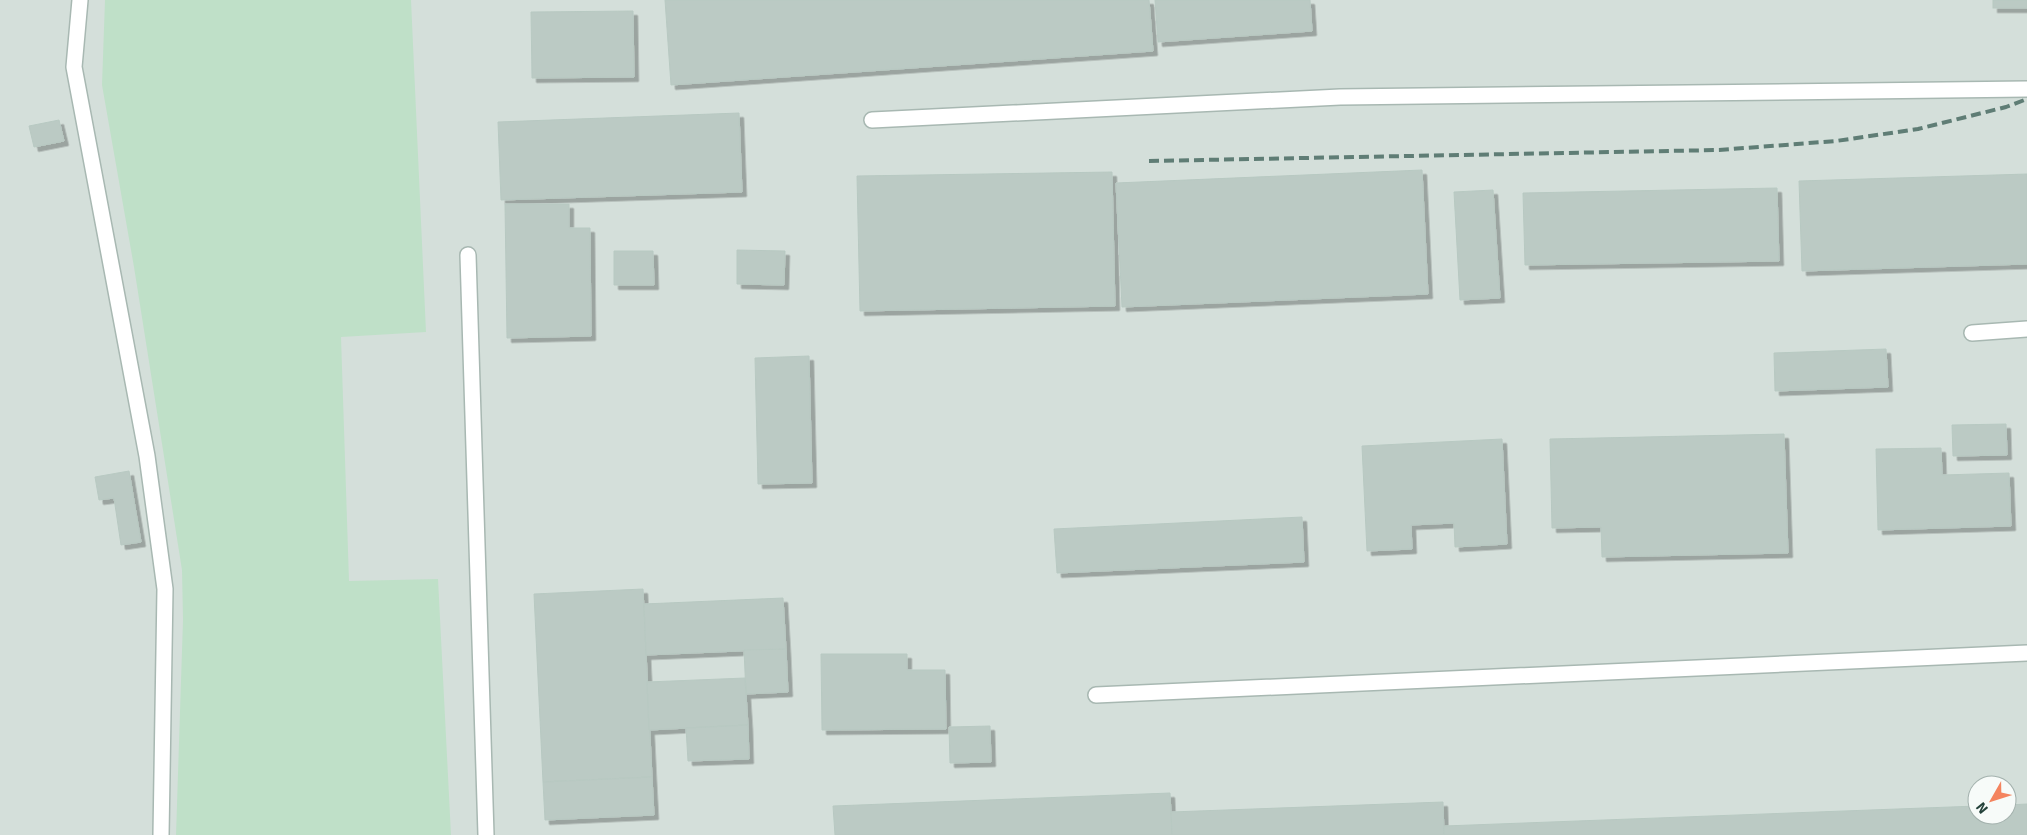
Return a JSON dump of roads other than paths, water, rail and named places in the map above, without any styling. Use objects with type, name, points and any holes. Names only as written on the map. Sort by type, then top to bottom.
[{"type":"street","points":[[80,0],[74,67],[147,456],[164,589],[161,835]]},
{"type":"street","points":[[872,120],[1340,97],[2027,89]]},
{"type":"street","points":[[468,254],[486,835]]},
{"type":"street","points":[[1972,333],[2027,329]]},
{"type":"street","points":[[1096,695],[2027,653]]},
{"type":"railway","points":[[1149,161],[1719,150],[1836,141],[1918,129],[2006,107],[2027,99]]}]
